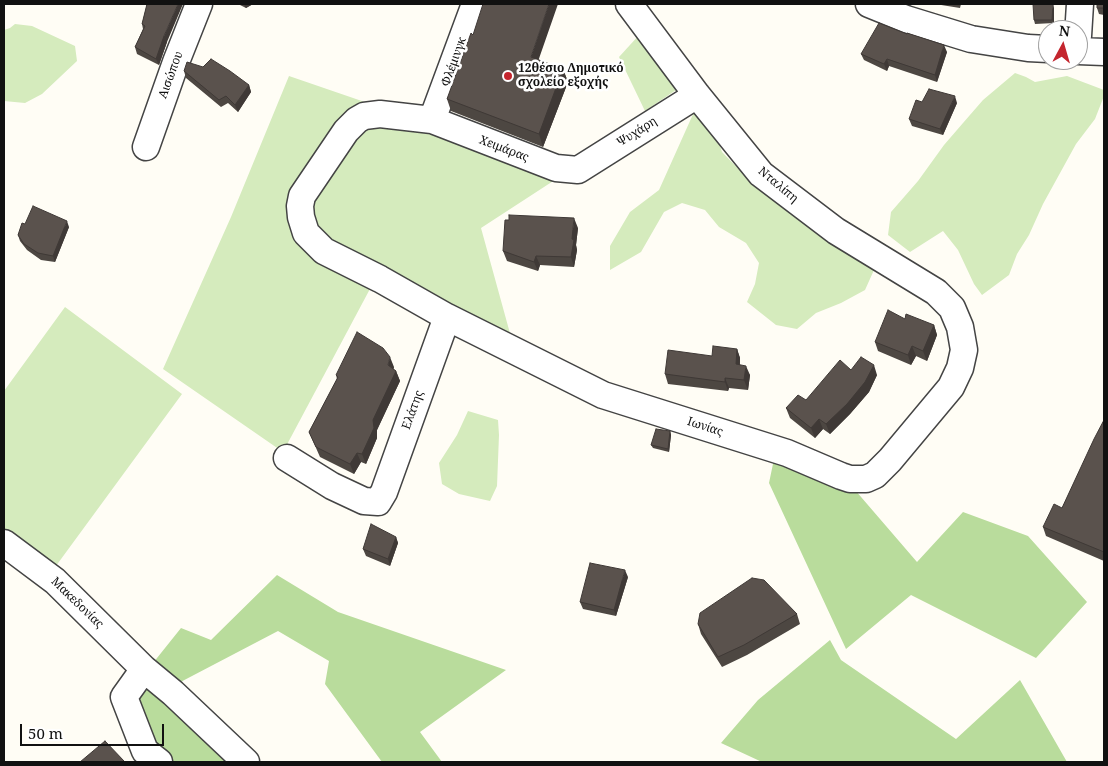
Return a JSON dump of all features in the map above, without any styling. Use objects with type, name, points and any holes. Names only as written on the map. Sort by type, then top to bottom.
[{"type":"street","name":"Αισώπου","points":[[146,147],[199,4]]},
{"type":"street","name":"Φλέμινγκ","points":[[432,120],[476,4]]},
{"type":"street","name":"Νταλίπη","points":[[629,4],[697,95],[762,174],[836,231],[936,292],[952,308],[960,327]]},
{"type":"street","points":[[869,4],[906,20],[971,39],[1038,48]]},
{"type":"street","points":[[1079,20],[1080,4]]},
{"type":"street","points":[[1088,51],[1104,52]]},
{"type":"street","name":"Ψυχάρη","points":[[578,170],[697,95]]},
{"type":"street","name":"Χειμάρας","points":[[324,251],[306,233],[301,217],[300,206],[302,196],[346,130],[357,120],[372,114],[432,120],[556,168],[578,170]]},
{"type":"street","name":"Ιωνίας","points":[[324,251],[380,279],[446,317],[603,395],[787,453],[850,479],[866,479],[883,467],[951,387],[960,368],[964,350],[960,327]]},
{"type":"street","name":"Ελάτης","points":[[286,458],[332,486],[364,501],[378,502],[384,492],[446,317]]},
{"type":"street","name":"Μακεδονίας","points":[[4,543],[55,580],[144,669],[173,693],[246,762]]},
{"type":"street","points":[[144,669],[124,697],[145,751],[159,762]]},
{"type":"green space","points":[[15,24],[32,26],[75,46],[77,61],[42,94],[25,103],[4,101],[4,30]]},
{"type":"green space","points":[[640,34],[676,90],[645,111],[619,57]]},
{"type":"green space","points":[[1015,73],[1035,82],[1067,76],[1104,90],[1104,96],[1095,119],[1076,144],[1043,204],[1029,235],[1017,254],[1009,275],[982,295],[974,284],[958,250],[943,231],[910,252],[888,235],[891,212],[918,181],[944,145],[983,100]]},
{"type":"green space","points":[[289,76],[423,122],[564,174],[481,228],[511,337],[379,272],[283,452],[163,369],[231,217]]},
{"type":"green space","points":[[694,112],[717,137],[722,152],[757,188],[801,222],[827,236],[874,270],[865,290],[841,303],[816,313],[797,329],[776,325],[747,302],[755,284],[759,263],[746,243],[719,227],[705,210],[682,203],[664,212],[641,252],[610,270],[610,246],[630,212],[659,190]]},
{"type":"green space","points":[[65,307],[182,394],[53,570],[4,532],[4,391]]},
{"type":"green space","points":[[468,411],[498,420],[497,486],[490,501],[459,494],[442,484],[439,463],[457,435]]},
{"type":"green space","points":[[774,459],[849,483],[917,562],[963,512],[1028,536],[1087,602],[1036,658],[911,595],[846,649],[769,483]]},
{"type":"green space","points":[[277,575],[338,612],[506,670],[420,732],[442,762],[382,762],[325,684],[329,661],[278,631],[171,687],[149,668],[181,628],[211,640]]},
{"type":"green space","points":[[830,640],[841,660],[956,739],[1020,680],[1067,762],[762,762],[721,743],[758,700]]},
{"type":"green space","points":[[144,675],[240,762],[168,762],[128,697]]},
{"type":"building","points":[[147,4],[178,4],[156,59],[135,47],[145,26],[142,24]]},
{"type":"building","name":"12θέσιο Δημοτικό σχολείο εξοχής","points":[[483,4],[549,4],[531,57],[563,69],[539,134],[447,99],[471,33],[473,35]]},
{"type":"building","points":[[1033,4],[1053,4],[1052,20],[1034,20]]},
{"type":"building","points":[[1097,4],[1104,4],[1104,8],[1097,8]]},
{"type":"building","points":[[879,23],[944,45],[935,75],[887,59],[884,64],[861,54]]},
{"type":"building","points":[[211,59],[249,85],[235,105],[226,96],[219,100],[184,71],[187,62],[203,67]]},
{"type":"building","points":[[929,89],[955,96],[940,129],[909,119],[916,100],[922,102]]},
{"type":"building","points":[[33,206],[67,221],[53,256],[38,253],[24,244],[18,235],[22,223],[25,224]]},
{"type":"building","points":[[509,215],[574,218],[572,239],[574,240],[571,257],[536,256],[534,262],[503,251],[505,220],[509,220]]},
{"type":"building","points":[[888,310],[905,319],[906,314],[934,325],[923,351],[912,346],[908,355],[875,342]]},
{"type":"building","points":[[357,332],[383,348],[390,357],[388,365],[396,371],[373,420],[374,428],[362,454],[357,453],[350,464],[316,447],[309,432],[338,377],[336,375]]},
{"type":"building","points":[[713,346],[737,349],[736,364],[746,366],[744,380],[725,378],[725,382],[665,374],[668,350],[712,356]]},
{"type":"building","points":[[861,357],[874,365],[865,382],[847,404],[826,424],[819,419],[811,428],[786,408],[798,395],[806,400],[840,360],[851,370]]},
{"type":"building","points":[[1104,420],[1104,552],[1043,527],[1054,504],[1062,508]]},
{"type":"building","points":[[656,429],[670,431],[668,449],[651,445]]},
{"type":"building","points":[[371,524],[396,537],[388,559],[363,549]]},
{"type":"building","points":[[590,563],[625,570],[614,610],[580,602]]},
{"type":"building","points":[[752,578],[764,580],[797,614],[744,645],[718,657],[698,624],[700,613]]},
{"type":"building","points":[[105,741],[124,761],[80,762]]},
{"type":"place","name":"12θέσιο Δημοτικό σχολείο εξοχής","points":[[508,76]]}]
